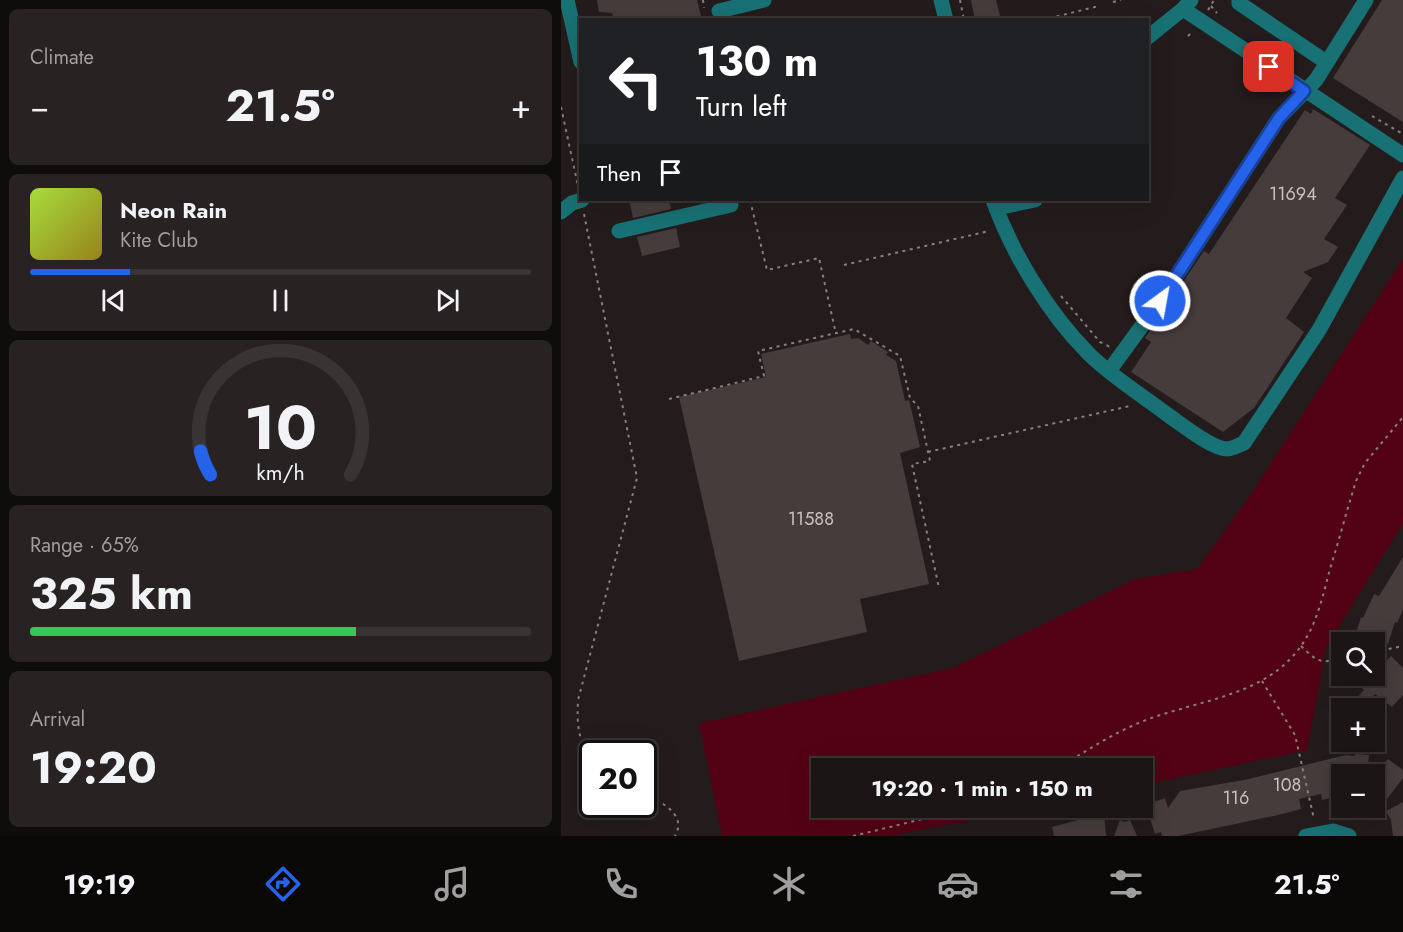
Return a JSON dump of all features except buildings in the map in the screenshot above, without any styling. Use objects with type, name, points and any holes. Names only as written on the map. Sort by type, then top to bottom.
[{"type":"street","points":[[567,0],[579,53]]},
{"type":"street","points":[[719,10],[764,0]]},
{"type":"street","points":[[941,0],[946,18]]},
{"type":"street","points":[[1239,0],[1239,3],[1326,62]]},
{"type":"street","points":[[1109,371],[1160,301],[1279,118],[1315,80],[1366,0]]},
{"type":"street","points":[[1149,36],[1187,4],[1304,91],[1403,155]]},
{"type":"street","points":[[1019,201],[994,204],[1037,288],[1061,322],[1089,354],[1109,371],[1182,424],[1217,447],[1228,450],[1244,443],[1319,330],[1403,178]]},
{"type":"street","points":[[561,212],[579,196]]},
{"type":"street","points":[[619,231],[731,205]]},
{"type":"street","points":[[1312,835],[1333,831],[1349,836]]},
{"type":"path","points":[[960,0],[964,18]]},
{"type":"path","points":[[1113,2],[1121,0]]},
{"type":"path","points":[[1211,6],[1214,0]]},
{"type":"path","points":[[1050,18],[1095,7],[1095,2]]},
{"type":"path","points":[[1016,18],[1018,14]]},
{"type":"path","points":[[561,106],[579,190]]},
{"type":"path","points":[[581,201],[637,478],[578,700],[577,723],[581,740]]},
{"type":"path","points":[[750,201],[767,270],[819,258],[836,334]]},
{"type":"path","points":[[845,265],[998,229]]},
{"type":"path","points":[[1055,288],[1080,321],[1100,342],[1111,347]]},
{"type":"path","points":[[669,399],[764,376],[758,351],[854,329],[900,357],[911,398],[918,406],[930,461],[912,464],[939,588]]},
{"type":"path","points":[[928,452],[1139,404]]},
{"type":"path","points":[[1075,758],[1134,724],[1222,697],[1262,681],[1285,663],[1301,646],[1314,622],[1356,481],[1365,463],[1403,417]]},
{"type":"path","points":[[1301,646],[1316,661],[1331,661]]},
{"type":"path","points":[[1385,650],[1403,646]]},
{"type":"path","points":[[1262,681],[1296,735],[1312,835]]},
{"type":"path","points":[[657,800],[673,812],[678,822],[675,836]]},
{"type":"path","points":[[853,836],[927,818]]},
{"type":"shaded area","points":[[1403,259],[1403,523],[1336,632],[1331,632],[1307,750],[1153,783],[1153,758],[811,758],[811,818],[980,818],[890,836],[722,836],[699,723],[953,668],[1135,579],[1197,569],[1249,497]]},
{"type":"route","points":[[1160,301],[1279,118],[1304,91],[1269,67]]}]
